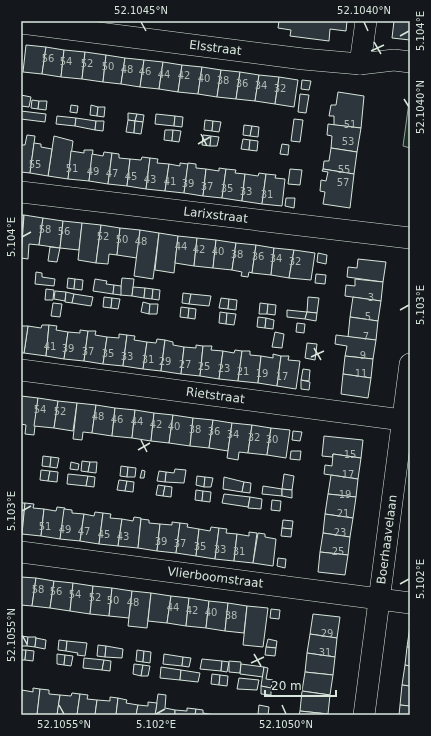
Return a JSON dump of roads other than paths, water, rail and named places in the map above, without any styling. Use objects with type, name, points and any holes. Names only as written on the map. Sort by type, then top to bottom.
[{"type":"street","points":[[360,64],[366,21]]},
{"type":"street","name":"Elsstraat","points":[[21,23],[303,59],[360,64],[394,60],[410,62]]},
{"type":"street","name":"Larixstraat","points":[[21,192],[410,238]]},
{"type":"street","name":"Boerhaavelaan","points":[[364,715],[406,421],[410,364]]},
{"type":"street","name":"Rietstraat","points":[[21,370],[406,421]]},
{"type":"street","name":"Vlierboomstraat","points":[[21,552],[410,603]]}]
